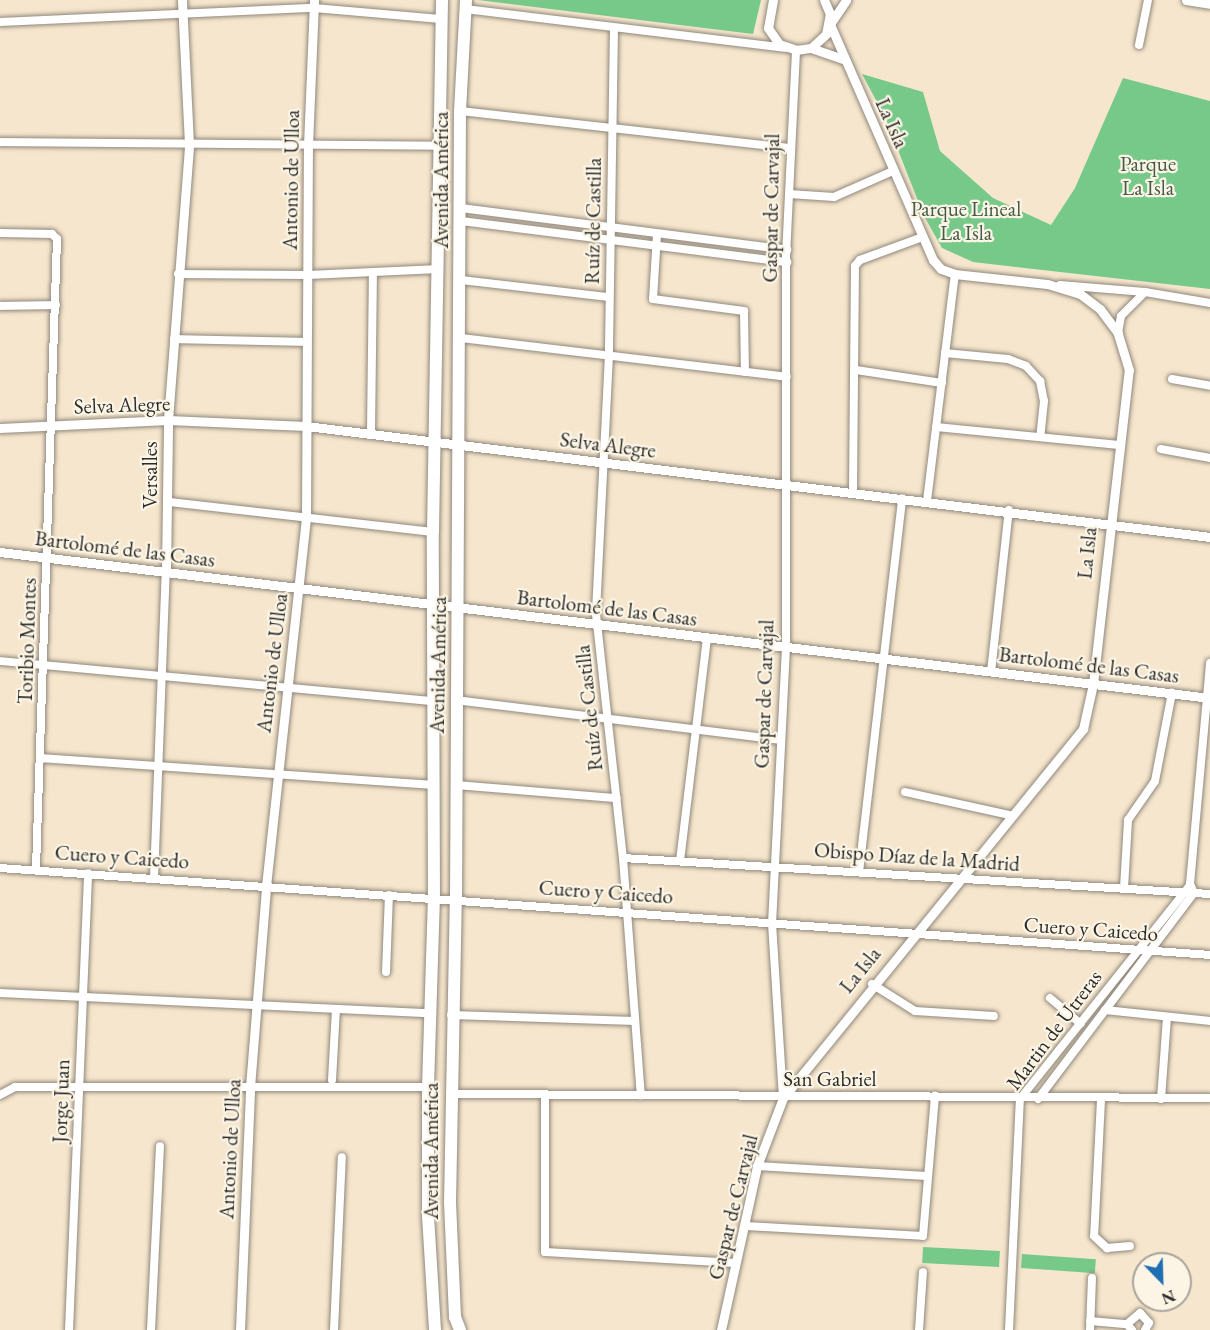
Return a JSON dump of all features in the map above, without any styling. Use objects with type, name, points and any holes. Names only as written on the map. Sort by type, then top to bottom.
[{"type":"main road","name":"Avenida América","points":[[435,1330],[428,1216],[428,1087],[434,898],[433,532],[437,440],[438,146],[442,0]]},
{"type":"main road","name":"Avenida América","points":[[459,1330],[455,1317],[450,1203],[450,1094],[456,900],[455,700],[459,608],[460,111],[466,4]]},
{"type":"main road","points":[[450,1203],[450,1330]]},
{"type":"main road","points":[[428,1216],[444,1330]]},
{"type":"street","name":"Versalles","points":[[154,878],[169,502],[168,420],[189,144],[182,0]]},
{"type":"street","points":[[773,0],[768,28],[792,49]]},
{"type":"street","points":[[824,0],[830,24]]},
{"type":"street","points":[[811,48],[826,34],[846,0]]},
{"type":"street","points":[[1139,45],[1148,0]]},
{"type":"street","points":[[1186,0],[1210,4]]},
{"type":"street","points":[[0,22],[314,4],[441,19]]},
{"type":"street","name":"Antonio de Ulloa","points":[[240,1330],[250,1087],[256,1005],[276,774],[306,518],[308,145],[314,4]]},
{"type":"street","points":[[466,4],[615,29],[792,49],[811,48],[845,60]]},
{"type":"street","name":"La Isla","points":[[783,1098],[872,984],[1083,729],[1093,684],[1108,523],[1129,370],[1118,333],[1100,309],[1080,294],[1047,284],[955,274],[937,265],[893,171],[830,24]]},
{"type":"street","name":"Ruíz de Castilla","points":[[615,29],[609,356],[598,625],[622,858],[640,1095]]},
{"type":"street","name":"Gaspar de Carvajal","points":[[721,1330],[758,1166],[783,1098],[772,924],[786,648],[784,486],[792,49]]},
{"type":"street","points":[[460,111],[789,148]]},
{"type":"street","points":[[0,142],[438,146]]},
{"type":"street","points":[[789,194],[834,197],[893,171]]},
{"type":"street","points":[[461,214],[610,228],[787,250]]},
{"type":"street","points":[[461,214],[610,239],[787,262]]},
{"type":"street","name":"Toribio Montes","points":[[0,233],[55,235],[56,305],[49,557],[36,869]]},
{"type":"street","points":[[657,234],[653,299],[744,311],[745,372]]},
{"type":"street","points":[[853,492],[856,264],[923,237]]},
{"type":"street","points":[[178,274],[308,275],[439,270]]},
{"type":"street","points":[[371,432],[373,273]]},
{"type":"street","points":[[927,501],[955,274]]},
{"type":"street","points":[[461,280],[609,297]]},
{"type":"street","points":[[1047,284],[1144,292],[1210,303]]},
{"type":"street","points":[[1118,333],[1121,316],[1144,292]]},
{"type":"street","points":[[0,306],[56,305]]},
{"type":"street","points":[[461,338],[787,377]]},
{"type":"street","points":[[174,339],[306,342]]},
{"type":"street","points":[[945,353],[1008,359],[1026,366],[1040,381],[1044,401],[1040,437]]},
{"type":"street","points":[[856,370],[942,383]]},
{"type":"street","points":[[1172,380],[1210,386]]},
{"type":"street","name":"Selva Alegre","points":[[0,428],[168,420],[306,426],[437,440],[460,446],[784,486],[1009,510],[1210,537]]},
{"type":"street","points":[[936,427],[1119,446]]},
{"type":"street","points":[[1161,450],[1210,458]]},
{"type":"street","points":[[859,872],[902,498]]},
{"type":"street","points":[[169,502],[433,532]]},
{"type":"street","points":[[992,672],[1009,510]]},
{"type":"street","name":"Bartolomé de las Casas","points":[[0,552],[1208,698]]},
{"type":"street","points":[[680,861],[707,639]]},
{"type":"street","points":[[0,661],[163,673],[435,701]]},
{"type":"street","points":[[1210,663],[1192,889],[1210,894]]},
{"type":"street","points":[[1124,888],[1128,820],[1155,781],[1172,693]]},
{"type":"street","points":[[455,700],[608,716],[780,740]]},
{"type":"street","points":[[40,758],[434,785]]},
{"type":"street","points":[[457,785],[616,798]]},
{"type":"street","points":[[905,792],[1010,815]]},
{"type":"street","name":"Obispo Díaz de la Madrid","points":[[622,858],[1181,892]]},
{"type":"street","name":"Cuero y Caicedo","points":[[0,868],[626,911],[772,924],[1210,955]]},
{"type":"street","name":"Jorge Juan","points":[[69,1330],[88,873]]},
{"type":"street","name":"Martin de Utreras","points":[[1009,1330],[1020,1099],[1081,1024],[1181,892],[1192,889]]},
{"type":"street","name":"Martin de Utreras","points":[[1038,1099],[1149,951],[1192,889]]},
{"type":"street","points":[[386,972],[389,895]]},
{"type":"street","points":[[872,984],[915,1011],[994,1016]]},
{"type":"street","points":[[0,993],[429,1013]]},
{"type":"street","points":[[1050,998],[1081,1024]]},
{"type":"street","points":[[332,1080],[336,1009]]},
{"type":"street","points":[[1105,1010],[1210,1021]]},
{"type":"street","points":[[451,1014],[636,1021]]},
{"type":"street","points":[[1161,1099],[1167,1018]]},
{"type":"street","points":[[0,1095],[15,1087],[428,1087]]},
{"type":"street","name":"San Gabriel","points":[[450,1094],[783,1098],[935,1096],[1101,1100],[1210,1098]]},
{"type":"street","points":[[545,1095],[545,1252],[736,1263]]},
{"type":"street","points":[[746,1226],[923,1236],[935,1096]]},
{"type":"street","points":[[1101,1100],[1094,1236],[1107,1248],[1130,1246]]},
{"type":"street","points":[[152,1330],[160,1146]]},
{"type":"street","points":[[334,1330],[342,1157]]},
{"type":"street","points":[[758,1166],[927,1176]]},
{"type":"street","points":[[920,1330],[923,1272]]},
{"type":"street","points":[[1089,1330],[1092,1278]]},
{"type":"street","points":[[1090,1321],[1129,1327],[1140,1312],[1149,1323],[1144,1330]]},
{"type":"green space","points":[[478,0],[761,0],[753,34]]},
{"type":"green space","points":[[862,74],[923,92],[940,151],[993,198],[1051,225],[1075,188],[1123,78],[1210,101],[1210,289],[973,262],[942,248],[924,216],[885,117]]},
{"type":"green space","points":[[923,1247],[1000,1251],[999,1267],[922,1263]]},
{"type":"green space","points":[[1022,1254],[1096,1259],[1095,1273],[1021,1268]]},
{"type":"park label","name":"Parque La Isla","points":[[1148,176]]},
{"type":"park label","name":"Parque Lineal La Isla","points":[[966,221]]}]
